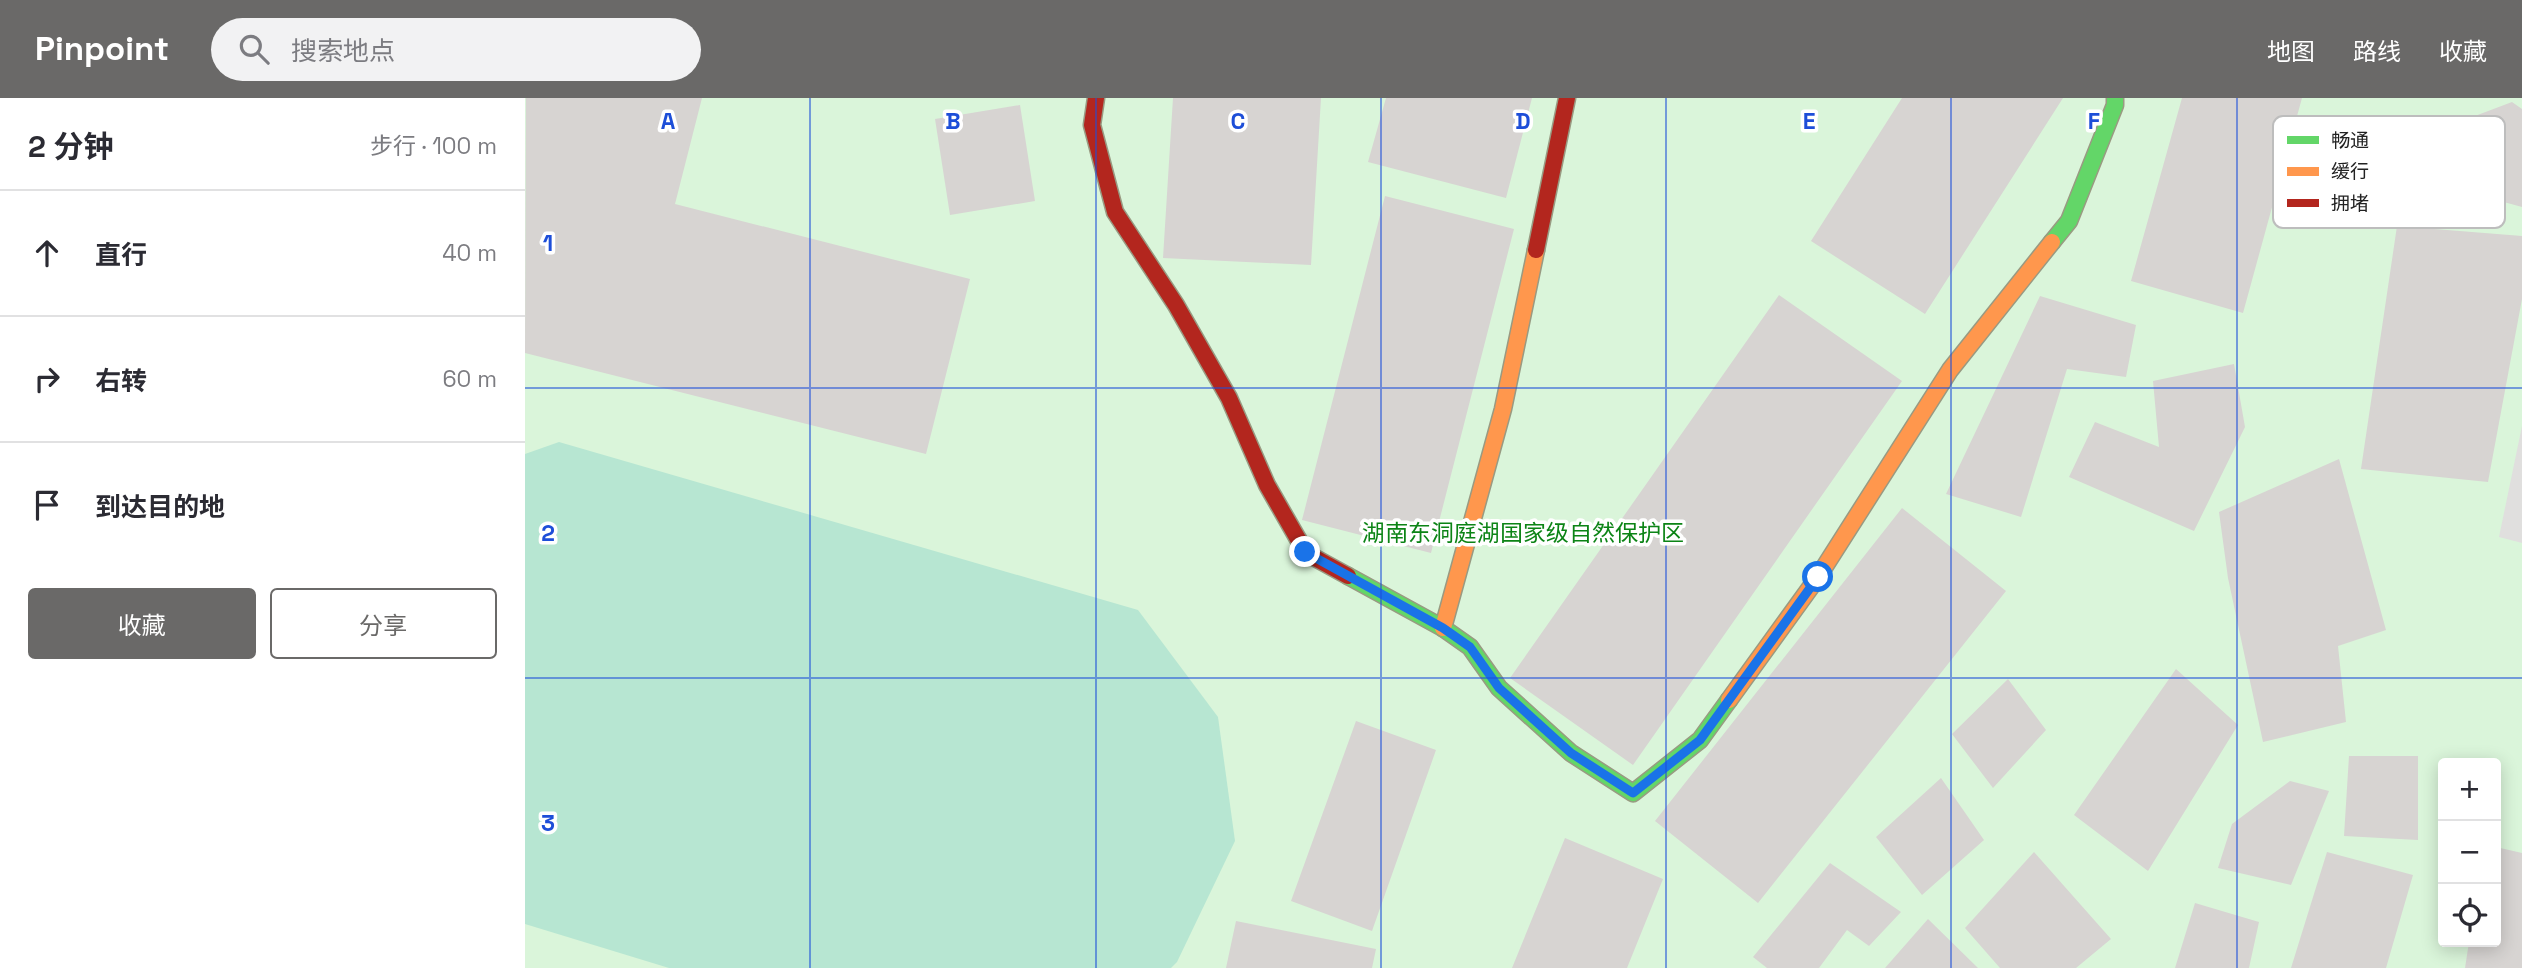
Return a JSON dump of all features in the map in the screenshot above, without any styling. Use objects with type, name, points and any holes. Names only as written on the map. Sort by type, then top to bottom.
[{"type":"street","points":[[1096,98],[1092,125],[1115,212],[1176,305],[1229,398],[1267,485],[1305,552],[1443,628],[1470,647],[1499,688],[1571,753],[1633,793],[1700,740],[1708,730],[1818,577],[1950,370],[2069,221],[2115,105],[2115,98]]},
{"type":"street","points":[[1443,628],[1503,409],[1567,98]]},
{"type":"green space","name":"湖南东洞庭湖国家级自然保护区","points":[[525,98],[2522,98],[2522,968],[525,968]]},
{"type":"green space","points":[[559,442],[1138,610],[1218,717],[1235,841],[1177,962],[1171,968],[669,968],[525,924],[525,454]]},
{"type":"shaded area","points":[[2522,426],[2522,543],[2499,537]]},
{"type":"building","points":[[526,98],[702,98],[675,204],[970,279],[926,454],[525,353]]},
{"type":"building","points":[[1173,98],[1321,98],[1311,265],[1163,258]]},
{"type":"building","points":[[1386,98],[1532,98],[1506,198],[1368,162]]},
{"type":"building","points":[[1902,98],[2063,98],[1925,314],[1811,241]]},
{"type":"building","points":[[2182,98],[2302,98],[2297,116],[2273,116],[2273,204],[2243,313],[2131,281]]},
{"type":"building","points":[[2512,102],[2522,109],[2522,207],[2505,202],[2505,116],[2475,116]]},
{"type":"building","points":[[1020,105],[1035,201],[950,215],[935,119]]},
{"type":"building","points":[[1385,196],[1514,229],[1431,553],[1302,520]]},
{"type":"building","points":[[2397,228],[2522,236],[2522,299],[2488,482],[2361,469]]},
{"type":"building","points":[[1779,295],[1902,381],[1633,765],[1510,678]]},
{"type":"building","points":[[2040,296],[2136,325],[2126,377],[2067,369],[2021,517],[1946,494]]},
{"type":"building","points":[[2234,364],[2245,427],[2194,531],[2069,477],[2095,422],[2159,447],[2153,381]]},
{"type":"building","points":[[2339,459],[2386,630],[2338,646],[2346,722],[2263,742],[2228,578],[2219,512]]},
{"type":"building","points":[[1902,508],[2006,591],[1758,903],[1655,821]]},
{"type":"building","points":[[2176,669],[2238,725],[2148,871],[2074,815]]},
{"type":"building","points":[[2008,679],[2046,730],[1993,788],[1952,734]]},
{"type":"building","points":[[1356,721],[1436,750],[1372,931],[1291,901]]},
{"type":"building","points":[[2349,756],[2418,756],[2418,840],[2344,836]]},
{"type":"building","points":[[1941,778],[1984,840],[1922,895],[1876,837]]},
{"type":"building","points":[[2290,781],[2329,791],[2291,885],[2218,868],[2232,824]]},
{"type":"building","points":[[1565,838],[1663,879],[1627,968],[1512,968]]},
{"type":"building","points":[[2501,848],[2522,853],[2522,968],[2465,968],[2468,947],[2501,947]]},
{"type":"building","points":[[2034,852],[2111,939],[2076,968],[2000,968],[1965,928]]},
{"type":"building","points":[[2327,852],[2413,875],[2386,968],[2291,968]]},
{"type":"building","points":[[1830,863],[1901,912],[1869,946],[1847,930],[1819,968],[1767,968],[1753,957]]},
{"type":"building","points":[[2195,903],[2259,922],[2249,968],[2175,968]]},
{"type":"building","points":[[1928,919],[1978,968],[1885,968]]},
{"type":"building","points":[[1236,921],[1376,949],[1372,968],[1226,968]]},
{"type":"traffic: fast","points":[[2052,242],[2069,221],[2115,105],[2115,98]]},
{"type":"traffic: fast","points":[[1348,576],[1443,628],[1470,647],[1499,688],[1571,753],[1633,793],[1700,740],[1729,700]]},
{"type":"traffic: slow","points":[[1729,700],[1818,577],[1950,370],[2052,242]]},
{"type":"traffic: slow","points":[[1443,628],[1503,409],[1536,250]]},
{"type":"traffic: jam","points":[[1096,98],[1092,125],[1115,212],[1176,305],[1229,398],[1267,485],[1306,553],[1348,576]]},
{"type":"traffic: jam","points":[[1536,250],[1567,98]]},
{"type":"route","points":[[1305,552],[1443,628],[1470,647],[1499,688],[1571,753],[1633,793],[1700,740],[1818,577]]}]
